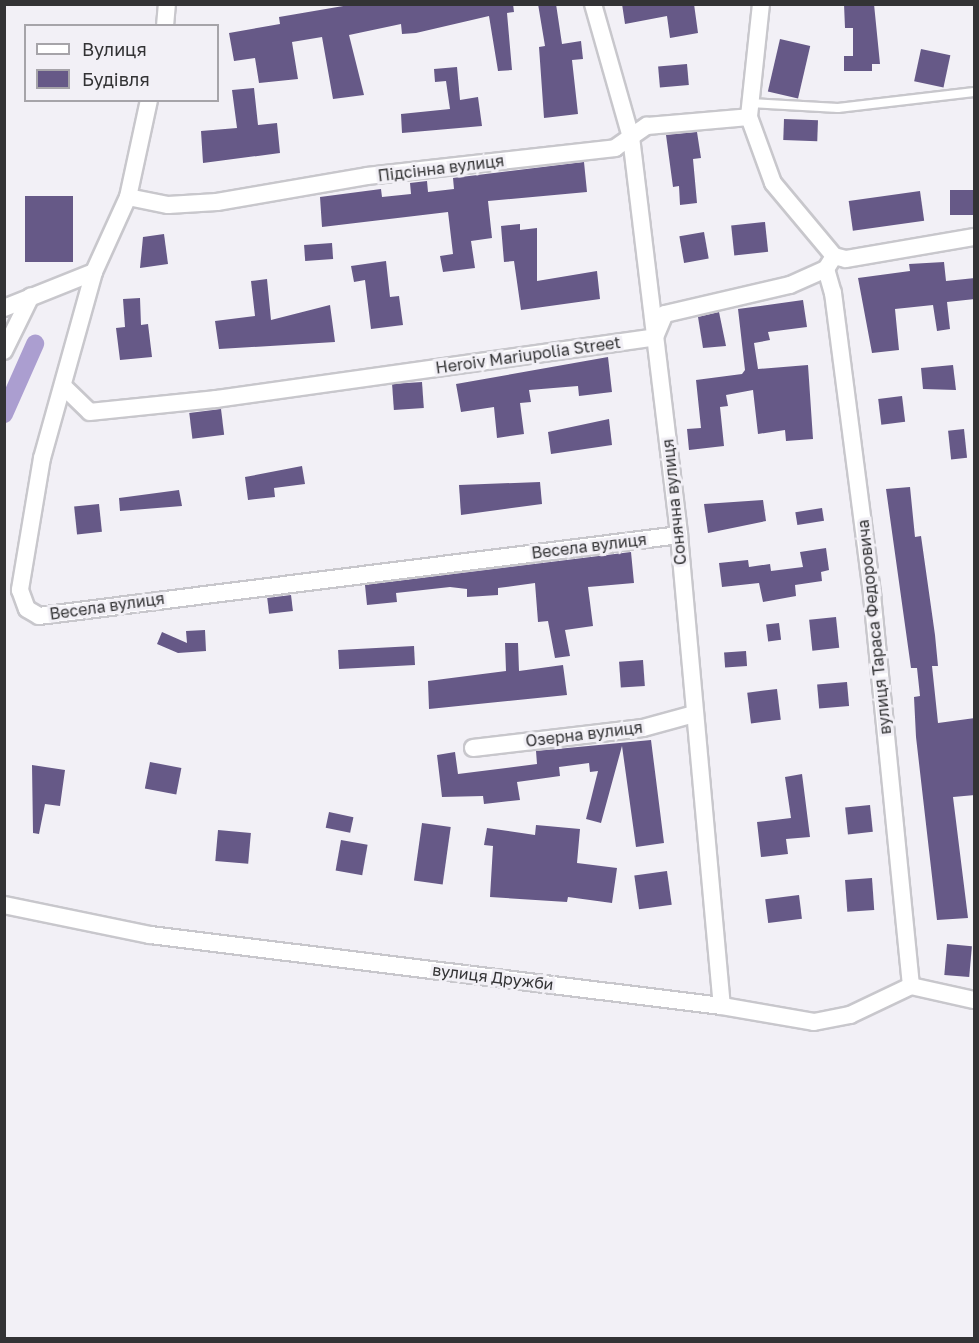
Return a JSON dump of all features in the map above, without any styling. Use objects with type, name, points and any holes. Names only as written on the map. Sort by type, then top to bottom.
[{"type":"street","points":[[165,24],[166,4]]},
{"type":"street","name":"Сонячна вулиця","points":[[593,4],[632,137],[679,535],[694,714],[715,890],[722,1006]]},
{"type":"street","points":[[760,4],[750,110],[773,183],[830,262]]},
{"type":"street","name":"Весела вулиця","points":[[149,102],[128,197],[94,272],[42,458],[20,590],[27,609],[39,616],[679,535]]},
{"type":"street","name":"Підсінна вулиця","points":[[128,197],[168,205],[217,202],[367,176],[615,148],[647,126],[750,110]]},
{"type":"street","points":[[655,337],[665,314],[790,285],[830,262],[975,237]]},
{"type":"street","name":"вулиця Тараса Федоровича","points":[[830,262],[872,595],[910,986]]},
{"type":"street","points":[[4,308],[94,272]]},
{"type":"street","points":[[4,351],[31,296]]},
{"type":"street","name":"Heroiv Mariupolia Street","points":[[63,386],[90,412],[216,399],[655,337]]},
{"type":"street","name":"Озерна вулиця","points":[[473,748],[643,728],[694,714]]},
{"type":"street","name":"вулиця Дружби","points":[[4,905],[150,935],[722,1006],[814,1022],[850,1015],[910,986]]},
{"type":"street","points":[[910,986],[975,1000]]},
{"type":"lane","points":[[750,110],[838,108],[975,92]]},
{"type":"building","points":[[355,4],[513,4],[514,12],[507,13],[512,70],[498,71],[489,16],[416,33],[402,34],[401,24],[349,35],[364,95],[333,99],[322,37],[292,42],[298,79],[259,83],[255,58],[234,61],[229,33],[280,24],[279,17]]},
{"type":"building","points":[[538,4],[556,4],[562,44],[581,41],[583,59],[572,60],[578,114],[544,118],[539,47],[545,46]]},
{"type":"building","points":[[622,4],[694,4],[698,33],[670,38],[667,16],[625,24]]},
{"type":"building","points":[[844,4],[874,4],[880,64],[872,64],[872,71],[844,71],[844,56],[853,56],[853,28],[845,28]]},
{"type":"building","points":[[780,39],[810,46],[798,99],[768,92]]},
{"type":"building","points":[[921,49],[950,55],[943,88],[914,81]]},
{"type":"building","points":[[687,64],[689,85],[660,87],[658,67]]},
{"type":"building","points":[[457,67],[460,100],[478,97],[482,126],[402,133],[401,114],[450,109],[446,81],[435,82],[434,69]]},
{"type":"building","points":[[254,88],[258,125],[277,123],[280,153],[203,163],[201,131],[237,128],[232,90]]},
{"type":"building","points":[[784,119],[818,120],[817,141],[783,140]]},
{"type":"building","points":[[697,132],[701,158],[693,159],[697,203],[680,205],[679,186],[673,187],[666,135]]},
{"type":"building","points":[[584,162],[587,192],[488,201],[492,238],[471,241],[475,268],[443,272],[440,256],[453,254],[448,212],[322,227],[320,197],[381,189],[382,197],[411,194],[410,183],[427,181],[428,192],[454,189],[453,178]]},
{"type":"building","points":[[950,190],[974,190],[974,215],[950,215]]},
{"type":"building","points":[[920,191],[924,221],[853,231],[849,201]]},
{"type":"building","points":[[25,196],[73,196],[73,262],[25,262]]},
{"type":"building","points":[[765,222],[768,252],[734,255],[731,226]]},
{"type":"building","points":[[520,224],[520,230],[537,228],[537,281],[597,271],[600,299],[521,310],[514,261],[504,262],[501,226]]},
{"type":"building","points":[[704,232],[709,259],[684,263],[679,236]]},
{"type":"building","points":[[164,234],[168,264],[140,268],[143,237]]},
{"type":"building","points":[[332,243],[333,259],[305,261],[304,245]]},
{"type":"building","points":[[386,261],[390,297],[399,296],[403,325],[371,329],[365,280],[354,282],[351,266]]},
{"type":"building","points":[[944,262],[946,281],[975,278],[975,299],[947,302],[950,329],[937,331],[933,305],[895,309],[899,350],[872,353],[858,278],[910,271],[909,264]]},
{"type":"building","points":[[267,279],[271,320],[330,305],[335,342],[219,349],[215,321],[255,316],[251,281]]},
{"type":"building","points":[[140,298],[141,325],[148,324],[152,357],[120,360],[116,328],[125,327],[123,299]]},
{"type":"building","points":[[803,300],[807,327],[768,332],[770,340],[754,343],[758,369],[808,365],[813,439],[786,441],[785,430],[758,434],[753,390],[726,395],[728,406],[720,407],[724,446],[689,450],[687,429],[701,428],[696,380],[742,374],[745,370],[738,309]]},
{"type":"building","points":[[719,312],[726,346],[703,348],[698,317]]},
{"type":"building","points":[[608,357],[612,392],[579,396],[578,386],[529,390],[531,402],[520,403],[524,434],[497,438],[494,407],[461,412],[456,384]]},
{"type":"building","points":[[953,365],[956,390],[923,389],[921,368]]},
{"type":"building","points":[[422,382],[424,408],[394,410],[392,384]]},
{"type":"building","points":[[902,396],[905,422],[881,425],[878,399]]},
{"type":"building","points":[[221,409],[224,435],[192,439],[189,413]]},
{"type":"building","points":[[609,419],[612,445],[551,454],[548,432]]},
{"type":"building","points":[[964,429],[967,458],[951,460],[948,431]]},
{"type":"building","points":[[302,466],[305,484],[274,488],[275,497],[248,500],[245,477]]},
{"type":"building","points":[[540,482],[542,504],[461,515],[459,485]]},
{"type":"building","points":[[910,487],[915,537],[921,536],[935,635],[938,666],[932,666],[938,723],[975,718],[975,795],[953,797],[968,918],[937,920],[916,737],[914,697],[920,696],[917,668],[911,668],[886,489]]},
{"type":"building","points":[[179,490],[182,506],[120,511],[119,498]]},
{"type":"building","points":[[763,500],[766,521],[708,533],[704,504]]},
{"type":"building","points":[[99,504],[102,532],[77,534],[74,507]]},
{"type":"building","points":[[822,508],[824,521],[797,525],[795,512]]},
{"type":"building","points":[[826,548],[829,570],[821,572],[822,581],[795,585],[796,596],[763,602],[759,583],[722,587],[719,563],[748,560],[749,567],[770,564],[771,571],[803,567],[800,552]]},
{"type":"building","points":[[631,552],[634,583],[588,587],[593,626],[565,630],[570,656],[555,658],[548,621],[538,622],[535,583],[498,588],[498,595],[467,597],[467,589],[450,587],[396,593],[397,602],[367,605],[365,585]]},
{"type":"building","points":[[291,595],[293,611],[269,614],[267,598]]},
{"type":"building","points":[[836,617],[839,648],[812,651],[809,620]]},
{"type":"building","points":[[779,623],[781,640],[768,641],[766,625]]},
{"type":"building","points":[[205,630],[206,651],[178,653],[157,644],[162,632],[187,643],[186,631]]},
{"type":"building","points":[[505,643],[518,643],[519,671],[563,665],[567,695],[429,709],[428,681],[506,671]]},
{"type":"building","points":[[414,646],[415,665],[339,669],[338,650]]},
{"type":"building","points":[[746,651],[747,666],[725,667],[724,653]]},
{"type":"building","points":[[643,660],[645,686],[621,688],[619,662]]},
{"type":"building","points":[[847,682],[849,706],[819,709],[817,685]]},
{"type":"building","points":[[777,689],[781,720],[751,723],[747,693]]},
{"type":"building","points":[[651,740],[664,843],[636,847],[622,746],[601,823],[586,819],[598,771],[590,772],[589,763],[559,767],[560,776],[517,782],[520,800],[484,804],[483,796],[442,797],[437,755],[455,752],[458,774],[537,764],[536,751]]},
{"type":"building","points":[[150,762],[181,768],[176,795],[145,789]]},
{"type":"building","points":[[32,765],[65,770],[60,806],[45,804],[39,834],[33,833]]},
{"type":"building","points":[[802,774],[810,837],[786,839],[788,854],[761,857],[757,822],[791,818],[785,777]]},
{"type":"building","points":[[870,805],[873,832],[848,834],[845,808]]},
{"type":"building","points":[[329,812],[353,817],[350,833],[326,828]]},
{"type":"building","points":[[422,823],[451,827],[443,884],[414,880]]},
{"type":"building","points":[[536,825],[580,829],[577,863],[617,868],[612,903],[568,897],[567,902],[490,897],[493,846],[484,845],[487,828],[535,835]]},
{"type":"building","points":[[218,830],[251,833],[248,864],[215,861]]},
{"type":"building","points":[[341,840],[368,845],[362,875],[336,871]]},
{"type":"building","points":[[667,871],[672,905],[639,909],[634,876]]},
{"type":"building","points":[[872,878],[874,910],[847,912],[845,880]]},
{"type":"building","points":[[799,895],[802,919],[768,923],[765,899]]},
{"type":"building","points":[[947,944],[972,946],[969,977],[944,975]]},
{"type":"waterway","points":[[4,414],[35,344]]}]
